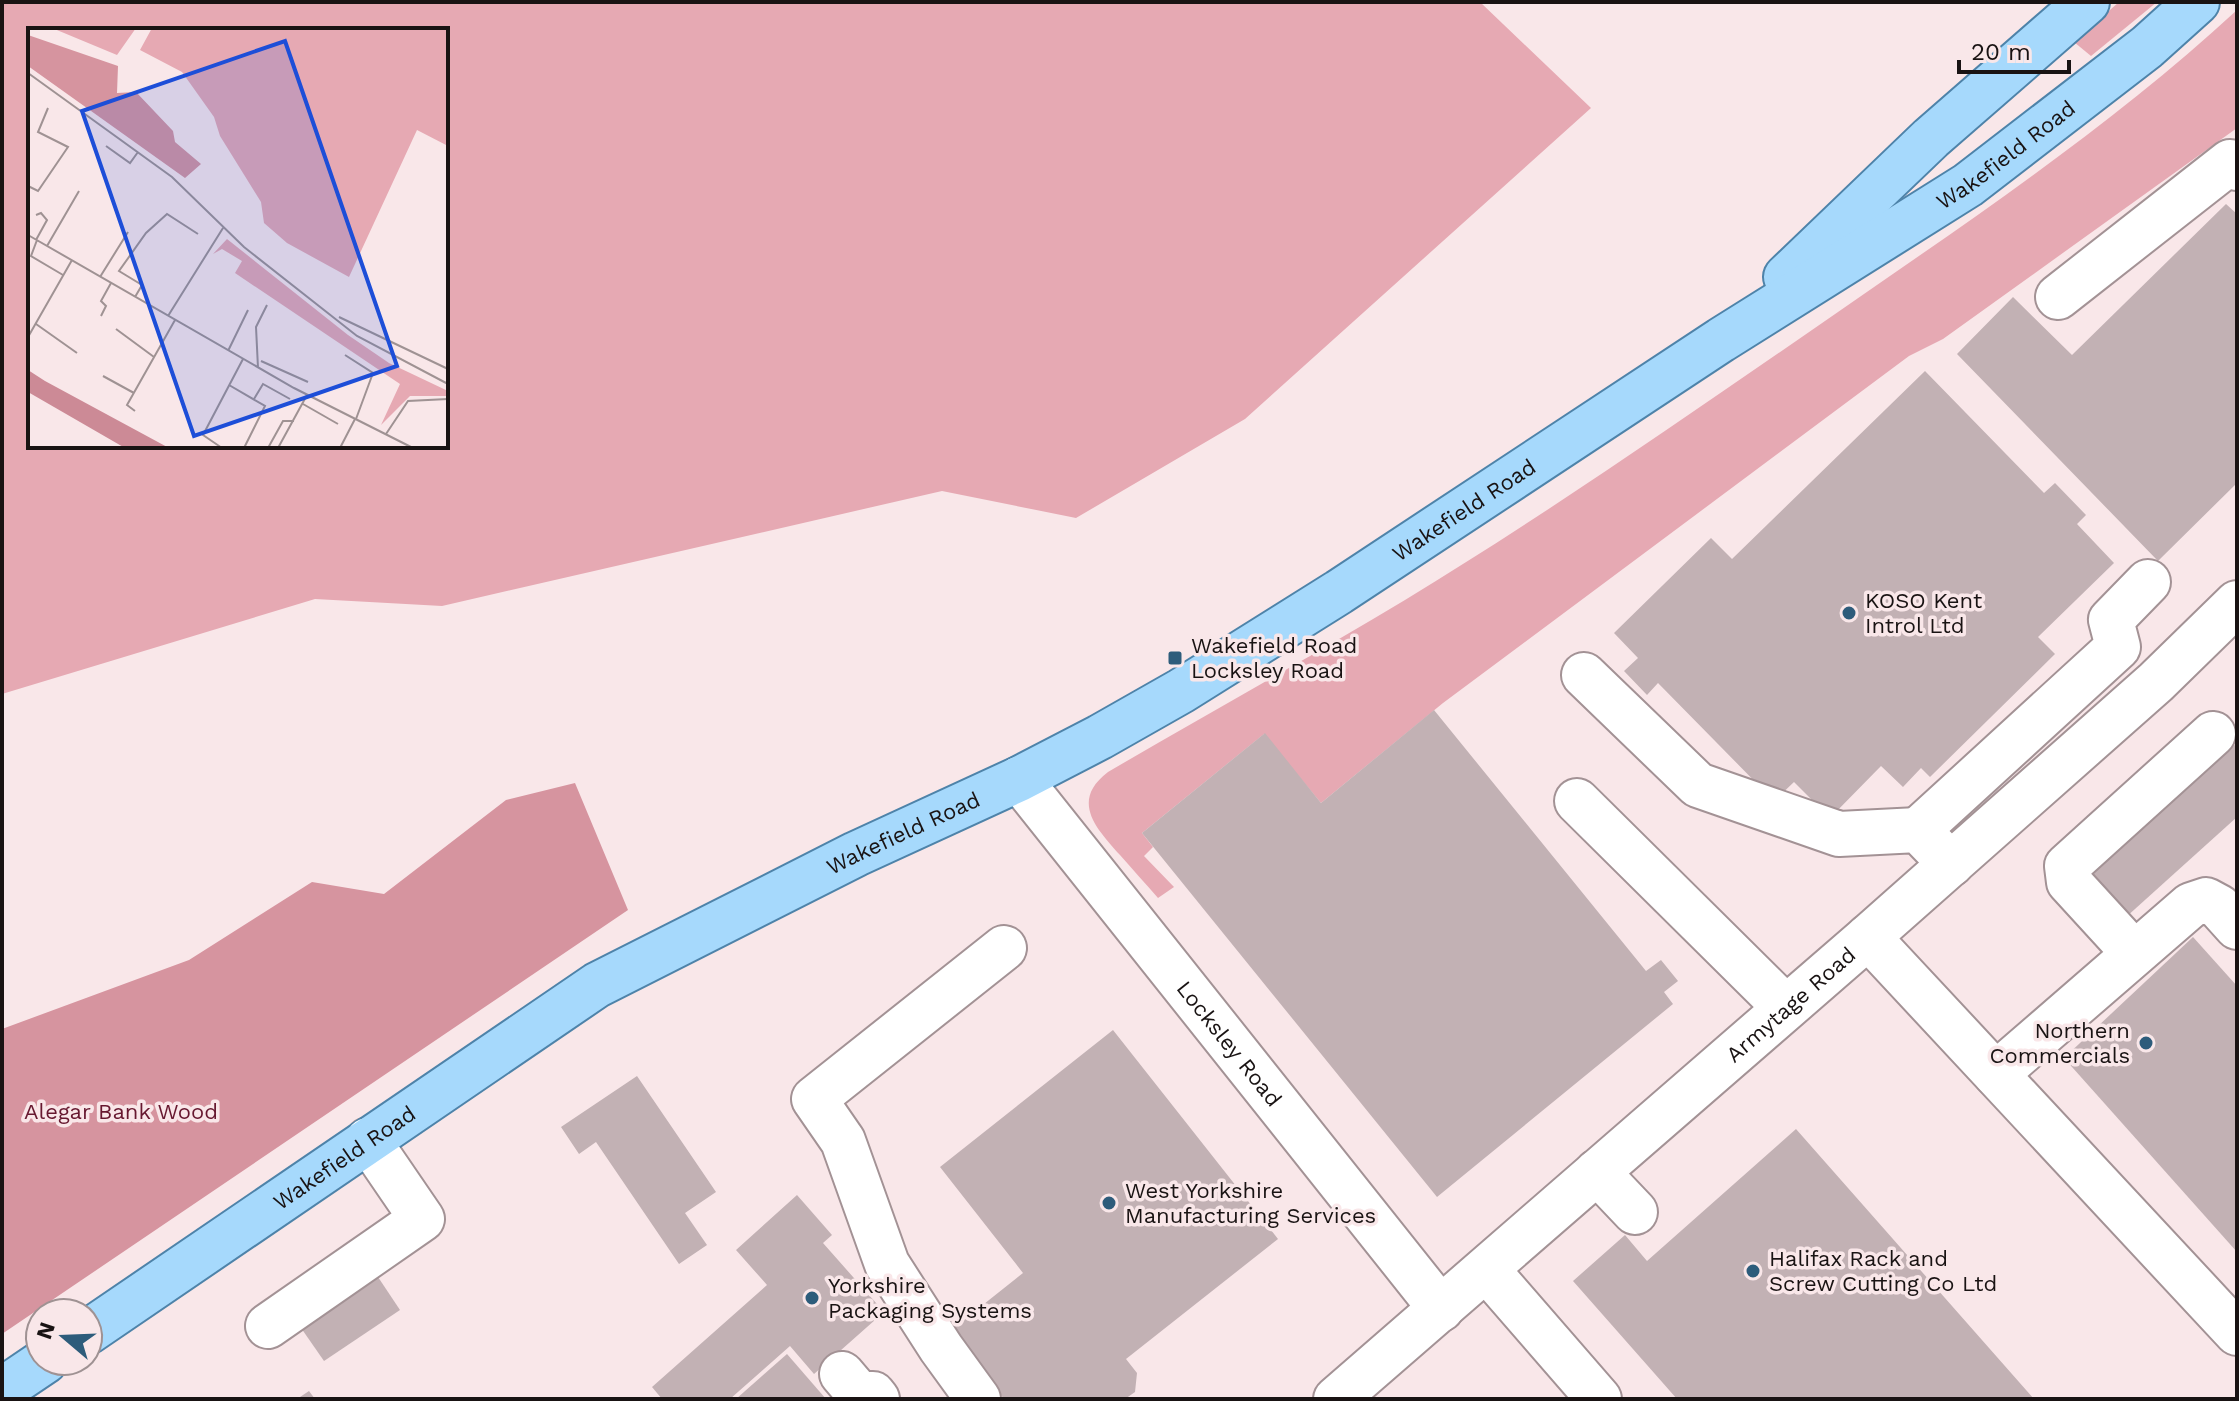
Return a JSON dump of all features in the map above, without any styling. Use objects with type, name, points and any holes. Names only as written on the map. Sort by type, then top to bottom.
[{"type":"main road","name":"Wakefield Road","points":[[1721,340],[1931,138],[2087,2]]},
{"type":"main road","name":"Wakefield Road","points":[[104,1321],[597,985],[856,854],[1019,779],[1181,691],[1339,592],[1721,340],[1968,185],[2147,47],[2197,2]]},
{"type":"main road","points":[[2,1390],[24,1375]]},
{"type":"street","points":[[2058,297],[2230,162],[2237,168]]},
{"type":"street","points":[[2148,582],[2111,620],[2118,647],[2156,682]]},
{"type":"street","name":"Armytage Road","points":[[1336,1399],[2232,618]]},
{"type":"street","points":[[1584,675],[1698,785],[1839,834],[1918,830],[2118,647]]},
{"type":"street","points":[[2134,953],[2069,882],[2067,866],[2213,734]]},
{"type":"street","name":"Locksley Road","points":[[1019,779],[1441,1309]]},
{"type":"street","points":[[1577,801],[1785,1007]]},
{"type":"street","points":[[1918,830],[1951,864]]},
{"type":"street","points":[[1996,1074],[2198,901],[2212,903],[2237,927]]},
{"type":"street","points":[[1868,937],[2237,1333]]},
{"type":"street","points":[[978,1399],[887,1264],[843,1141],[814,1099],[1004,948]]},
{"type":"street","points":[[268,1326],[422,1219],[368,1140]]},
{"type":"street","points":[[1597,1172],[1635,1212]]},
{"type":"street","points":[[1487,1270],[1599,1399]]},
{"type":"street","points":[[842,1374],[859,1394],[873,1394],[877,1399]]},
{"type":"shaded area","points":[[2,2],[1480,2],[1591,108],[1245,419],[1076,518],[942,491],[442,606],[315,599],[2,694]]},
{"type":"shaded area","points":[[2119,2],[2157,2],[2091,56],[2074,42]]},
{"type":"shaded area","points":[[2237,10],[2237,128],[1943,339],[1909,356],[1443,703],[1321,803],[1264,734],[1142,833],[1153,847],[1144,856],[1174,887],[1158,898],[1103,835],[1089,804],[1090,793],[1108,772],[1405,600],[1624,459],[2043,168],[2142,92]]},
{"type":"green space","name":"Alegar Bank Wood","points":[[575,783],[628,910],[57,1297],[24,1297],[24,1319],[2,1334],[2,1029],[189,960],[312,882],[384,894],[506,800]]},
{"type":"building","points":[[2226,204],[2237,214],[2237,483],[2158,561],[1957,354],[2013,297],[2072,355]]},
{"type":"building","name":"KOSO Kent Introl Ltd","points":[[1925,371],[2044,493],[2055,483],[2086,515],[2077,524],[2114,563],[2038,637],[2055,654],[1930,777],[1921,768],[1903,787],[1881,766],[1830,818],[1794,782],[1774,801],[1658,683],[1647,695],[1624,671],[1638,658],[1614,633],[1711,538],[1732,559]]},
{"type":"building","points":[[1434,710],[1646,971],[1661,960],[1678,981],[1664,992],[1673,1004],[1437,1197],[1142,833],[1265,733],[1321,803]]},
{"type":"building","points":[[2237,743],[2237,817],[2125,918],[2086,873]]},
{"type":"building","points":[[2193,937],[2237,986],[2237,1252],[2064,1058]]},
{"type":"building","name":"West Yorkshire Manufacturing Services","points":[[1113,1030],[1278,1239],[1126,1359],[1137,1373],[1135,1392],[1125,1399],[1004,1399],[950,1331],[1023,1273],[940,1167]]},
{"type":"building","points":[[637,1076],[716,1192],[685,1213],[707,1245],[679,1264],[596,1142],[579,1154],[561,1127]]},
{"type":"building","name":"Halifax Rack and Screw Cutting Co Ltd","points":[[1796,1129],[2034,1399],[1677,1399],[1573,1281],[1625,1235],[1647,1261]]},
{"type":"building","name":"Yorkshire Packaging Systems","points":[[797,1195],[832,1235],[823,1243],[884,1312],[814,1374],[790,1346],[730,1399],[662,1399],[652,1387],[767,1285],[736,1250]]},
{"type":"building","points":[[376,1274],[400,1310],[324,1361],[299,1325]]},
{"type":"building","name":"Yorkshire Packaging Systems","points":[[787,1354],[826,1399],[736,1399]]},
{"type":"building","points":[[309,1391],[315,1399],[297,1399]]},
{"type":"place","name":"KOSO Kent Introl Ltd","points":[[1849,613]]},
{"type":"place","name":"Wakefield Road Locksley Road","points":[[1175,658]]},
{"type":"place","name":"Northern Commercials","points":[[2146,1043]]},
{"type":"place","name":"West Yorkshire Manufacturing Services","points":[[1109,1203]]},
{"type":"place","name":"Halifax Rack and Screw Cutting Co Ltd","points":[[1753,1271]]},
{"type":"place","name":"Yorkshire Packaging Systems","points":[[812,1298]]}]
